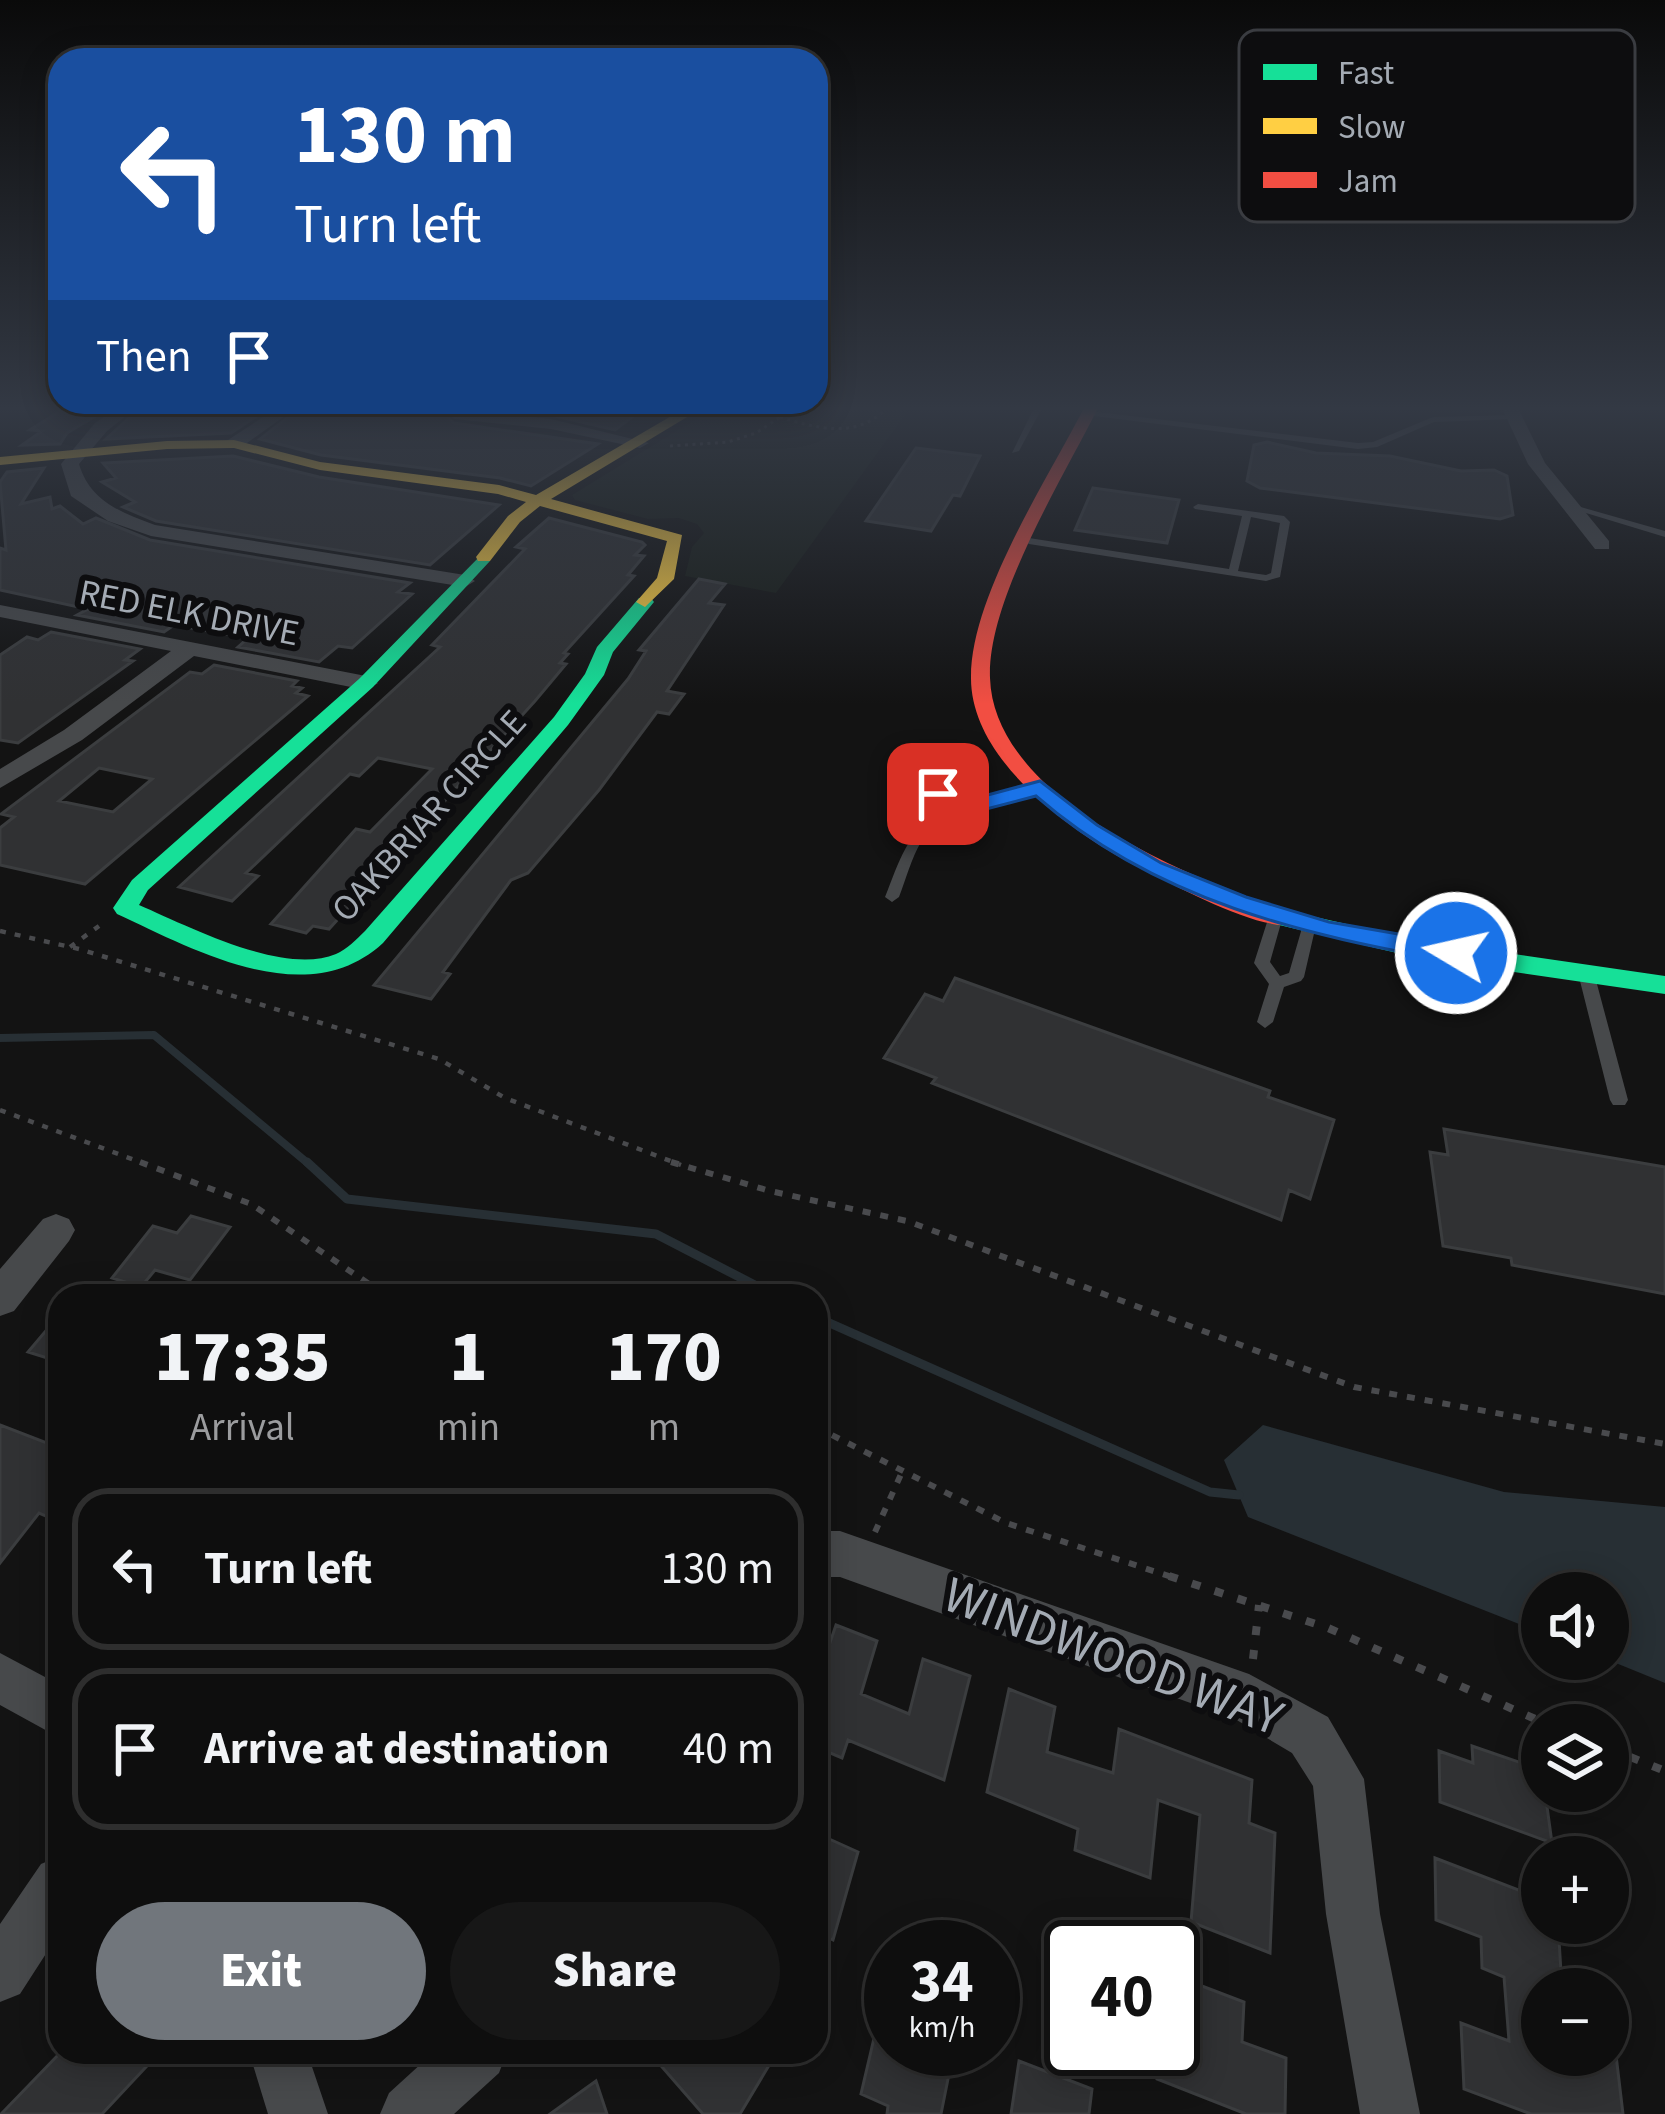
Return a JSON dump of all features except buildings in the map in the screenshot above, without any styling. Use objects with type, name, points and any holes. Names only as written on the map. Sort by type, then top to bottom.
[{"type":"street","points":[[104,507],[138,526],[465,581]]},
{"type":"street","points":[[125,908],[140,885],[366,683],[465,581],[500,535],[532,507]]},
{"type":"street","name":"OAKBRIAR CIRCLE","points":[[125,908],[226,948],[307,967],[339,963],[374,938],[561,722],[594,675],[604,651],[670,570],[676,538],[559,507]]},
{"type":"street","points":[[1045,507],[995,617],[982,656],[980,681],[994,726],[1040,788],[1089,830],[1153,868],[1310,926],[1371,940],[1665,985]]},
{"type":"street","points":[[1568,507],[1602,545]]},
{"type":"street","name":"RED ELK DRIVE","points":[[0,611],[366,683]]},
{"type":"street","points":[[0,634],[27,618]]},
{"type":"street","points":[[0,780],[73,735],[187,650]]},
{"type":"street","points":[[0,1298],[56,1231]]},
{"type":"street","name":"WINDWOOD WAY","points":[[839,1558],[1249,1699],[1310,1735],[1338,1779],[1353,1914],[1390,2114]]},
{"type":"street","points":[[0,1677],[48,1706]]},
{"type":"street","points":[[0,1974],[48,1900]]},
{"type":"street","points":[[282,2064],[298,2114]]},
{"type":"street","points":[[410,2114],[465,2064]]},
{"type":"lane","points":[[1029,541],[1276,575],[1285,522],[1203,507]]},
{"type":"lane","points":[[1575,507],[1665,534]]},
{"type":"lane","points":[[1233,572],[1247,513]]},
{"type":"lane","points":[[912,766],[936,770],[938,794],[948,812]]},
{"type":"lane","points":[[892,897],[918,836],[948,812],[1040,788]]},
{"type":"lane","points":[[1276,916],[1262,963],[1277,983]]},
{"type":"lane","points":[[1277,983],[1296,977],[1310,926]]},
{"type":"lane","points":[[1586,972],[1619,1100]]},
{"type":"lane","points":[[1265,1022],[1277,983]]},
{"type":"path","points":[[70,947],[125,908]]},
{"type":"path","points":[[0,931],[70,947],[439,1059],[505,1098],[645,1155],[770,1191],[908,1221],[1354,1387],[1665,1444]]},
{"type":"path","points":[[0,1110],[250,1204],[369,1284]]},
{"type":"path","points":[[828,1433],[1006,1523],[1328,1628],[1521,1713]]},
{"type":"path","points":[[839,1558],[902,1472]]},
{"type":"path","points":[[1249,1699],[1258,1605]]},
{"type":"path","points":[[1629,1756],[1665,1771]]},
{"type":"shaded area","points":[[601,507],[839,507],[776,593],[685,576],[692,547],[704,533],[697,524],[679,518],[648,519]]},
{"type":"shaded area","points":[[1263,1425],[1504,1492],[1665,1507],[1665,1683],[1629,1668],[1629,1572],[1521,1572],[1521,1625],[1248,1517],[1224,1460]]},
{"type":"waterway","points":[[0,1038],[154,1035],[310,1165]]},
{"type":"waterway","points":[[307,1162],[347,1199],[656,1234],[753,1284]]},
{"type":"waterway","points":[[828,1322],[1210,1492],[1239,1495]]},
{"type":"traffic: fast","points":[[484,557],[366,683],[140,885],[125,908],[199,941],[256,959],[310,967],[346,960],[374,937],[561,721],[594,675],[604,651],[645,602]]},
{"type":"traffic: fast","points":[[1284,918],[1418,949],[1665,985]]},
{"type":"traffic: slow","points":[[484,557],[530,507]]},
{"type":"traffic: slow","points":[[560,507],[676,538],[665,579],[645,602]]},
{"type":"traffic: jam","points":[[1041,507],[1006,580],[983,650],[980,680],[990,723],[1015,763],[1052,800],[1098,833],[1197,886],[1284,918]]},
{"type":"route","points":[[938,794],[948,812],[1040,788],[1089,830],[1153,868],[1238,903],[1328,931],[1456,953]]}]
